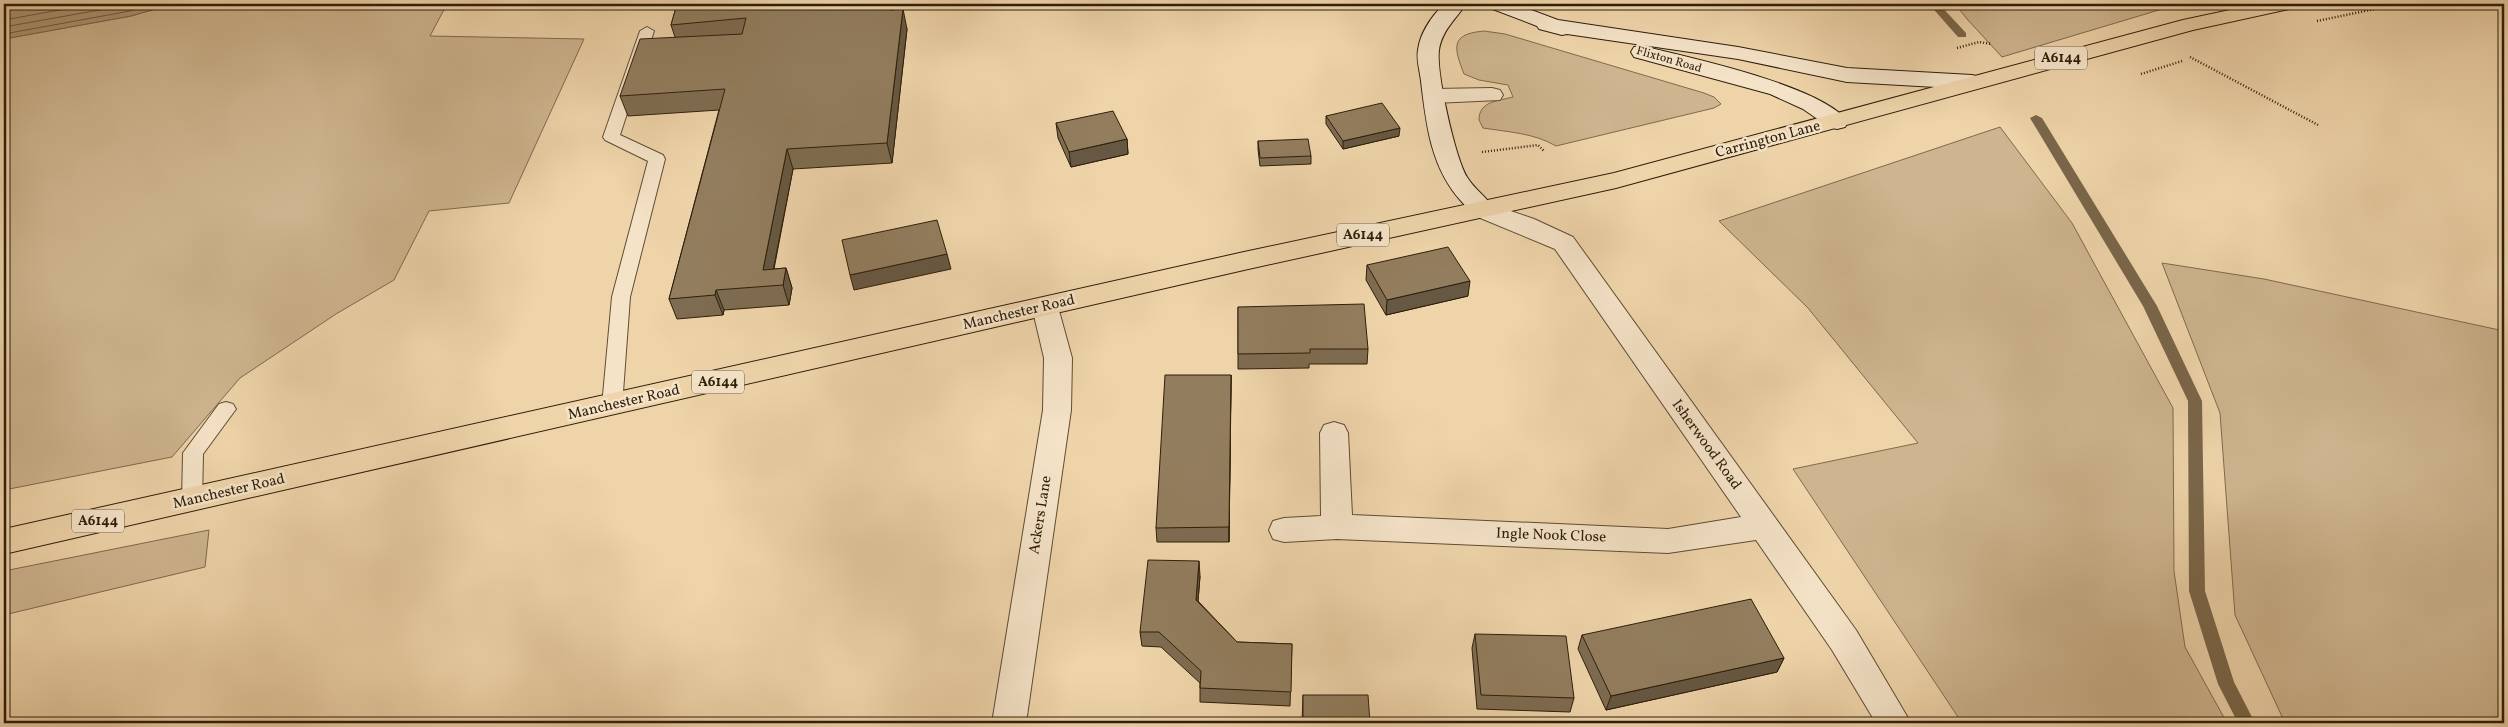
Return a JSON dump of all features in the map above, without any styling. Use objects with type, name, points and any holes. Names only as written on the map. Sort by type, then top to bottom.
[{"type":"main road","name":"Carrington Lane","points":[[1244,261],[1616,180],[1837,122],[1972,82],[2150,34],[2223,16],[2288,4]]},
{"type":"main road","name":"Manchester Road","points":[[4,542],[612,406],[1244,261]]},
{"type":"street","points":[[1456,4],[1446,12],[1432,35],[1428,51],[1434,96],[1446,156],[1454,175],[1466,193],[1482,209]]},
{"type":"street","name":"Flixton Road","points":[[1497,4],[1546,24],[1778,89],[1811,104],[1837,122]]},
{"type":"street","name":"A6144","points":[[1546,24],[1738,53],[1846,75],[1972,82]]},
{"type":"street","points":[[1434,96],[1492,95]]},
{"type":"street","name":"Isherwood Road","points":[[1482,209],[1526,225],[1564,244],[1844,640],[1894,723]]},
{"type":"street","name":"Ackers Lane","points":[[1009,723],[1057,410],[1058,358],[1044,307]]},
{"type":"street","points":[[1334,433],[1336,527]]},
{"type":"street","name":"Ingle Nook Close","points":[[1284,530],[1336,527],[1668,541],[1765,526]]},
{"type":"lane","points":[[612,406],[621,297],[657,158],[611,137],[647,31]]},
{"type":"lane","points":[[192,501],[193,453],[226,409]]},
{"type":"path","points":[[2150,34],[2318,125]]},
{"type":"path","points":[[1475,153],[1538,145],[1544,151]]},
{"type":"shaded area","points":[[173,4],[447,4],[430,36],[584,39],[509,203],[429,211],[394,280],[336,314],[240,378],[172,457],[4,490],[4,39],[131,16]]},
{"type":"shaded area","points":[[1955,4],[2179,4],[2002,57]]},
{"type":"shaded area","points":[[1484,31],[1505,34],[1704,93],[1714,97],[1721,104],[1714,108],[1556,146],[1539,138],[1483,128],[1479,120],[1482,109],[1490,103],[1513,97],[1508,85],[1479,80],[1464,74],[1458,56],[1458,43],[1465,35]]},
{"type":"shaded area","points":[[2000,127],[2072,223],[2173,408],[2174,571],[2185,647],[2227,723],[1962,723],[1793,469],[1918,443],[1808,308],[1719,221]]},
{"type":"shaded area","points":[[2162,263],[2264,279],[2504,331],[2504,723],[2285,723],[2235,615],[2220,413]]},
{"type":"shaded area","points":[[209,530],[205,567],[4,615],[4,571]]},
{"type":"water","points":[[4,4],[173,4],[131,16],[4,39]]},
{"type":"building","points":[[677,4],[891,4],[890,10],[903,9],[887,143],[787,149],[763,270],[786,268],[783,285],[716,290],[715,295],[669,299],[725,89],[620,96],[640,39],[742,34],[746,18],[671,25]]},
{"type":"building","points":[[1382,103],[1400,128],[1343,141],[1326,116]]},
{"type":"building","points":[[1113,111],[1127,139],[1069,152],[1056,123]]},
{"type":"building","points":[[1308,139],[1311,156],[1260,158],[1258,141]]},
{"type":"building","points":[[937,220],[947,254],[850,275],[842,240]]},
{"type":"building","points":[[1448,247],[1470,281],[1387,300],[1367,265]]},
{"type":"building","points":[[1364,304],[1368,349],[1310,349],[1310,353],[1238,354],[1238,307]]},
{"type":"building","points":[[1165,375],[1231,375],[1229,527],[1156,528]]},
{"type":"building","points":[[1148,560],[1199,561],[1196,600],[1237,642],[1292,644],[1291,692],[1200,688],[1201,671],[1159,632],[1140,632]]},
{"type":"building","points":[[1751,599],[1784,658],[1611,696],[1582,635]]},
{"type":"building","points":[[1475,634],[1566,636],[1574,698],[1481,695]]},
{"type":"building","points":[[1303,695],[1368,695],[1370,723],[1303,723]]},
{"type":"waterway","points":[[1934,4],[1962,35]]},
{"type":"waterway","points":[[2036,118],[2150,306],[2195,401],[2197,591],[2226,684],[2247,723]]}]
